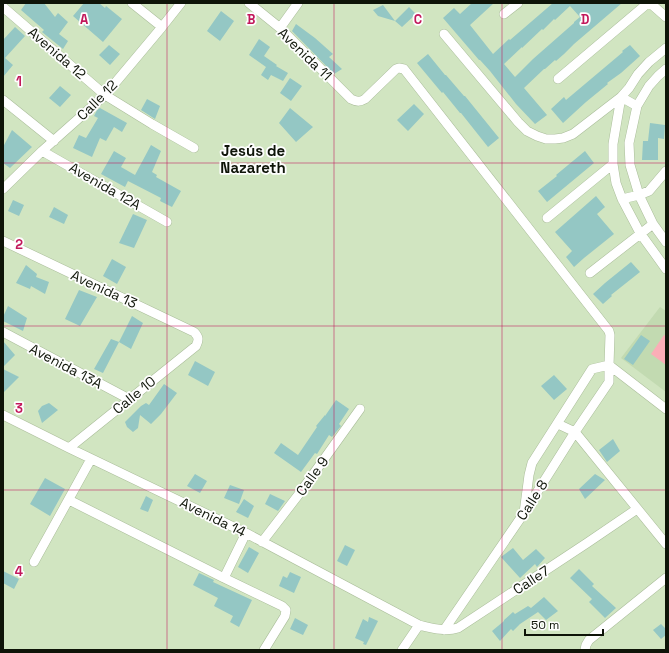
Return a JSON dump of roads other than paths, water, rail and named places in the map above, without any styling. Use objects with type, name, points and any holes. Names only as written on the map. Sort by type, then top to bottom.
[{"type":"street","points":[[132,3],[162,27]]},
{"type":"street","name":"Calle 12","points":[[3,189],[42,151],[105,94],[182,3]]},
{"type":"street","name":"Avenida 11","points":[[249,3],[280,28],[351,99],[356,102],[361,102]]},
{"type":"street","points":[[280,28],[298,3]]},
{"type":"street","points":[[504,14],[518,3]]},
{"type":"street","points":[[558,79],[649,3],[666,17]]},
{"type":"street","name":"Avenida 12","points":[[3,7],[105,94],[152,124],[194,148]]},
{"type":"street","points":[[444,34],[518,122],[527,131],[546,139],[563,138],[573,134],[621,97],[649,62],[666,48]]},
{"type":"street","name":"Calle 8","points":[[361,102],[396,69],[402,68],[609,331],[610,335],[608,365],[609,382],[575,432],[524,514],[444,630]]},
{"type":"street","points":[[666,69],[649,86],[637,106],[629,143],[630,165],[639,195],[653,224],[666,242]]},
{"type":"street","points":[[621,97],[637,106]]},
{"type":"street","points":[[621,97],[613,144],[613,164],[616,183],[622,199],[640,233],[666,269]]},
{"type":"street","points":[[3,100],[54,140]]},
{"type":"street","name":"Avenida 12A","points":[[42,151],[167,222]]},
{"type":"street","points":[[547,218],[613,164]]},
{"type":"street","points":[[622,199],[646,193],[666,171]]},
{"type":"street","points":[[590,272],[653,224]]},
{"type":"street","name":"Avenida 13","points":[[3,241],[194,332],[198,336],[198,342]]},
{"type":"street","name":"Avenida 13A","points":[[3,332],[129,399]]},
{"type":"street","name":"Calle 10","points":[[68,448],[196,346],[198,342]]},
{"type":"street","points":[[524,514],[532,463],[592,369],[608,365],[666,409]]},
{"type":"street","name":"Calle 9","points":[[262,542],[299,494],[360,409]]},
{"type":"street","name":"Avenida 14","points":[[3,415],[68,448],[246,533],[419,625]]},
{"type":"street","points":[[558,424],[575,432],[666,544]]},
{"type":"street","points":[[34,562],[91,459]]},
{"type":"street","points":[[69,500],[282,606],[286,610],[285,616],[264,650]]},
{"type":"street","name":"Calle7","points":[[419,625],[444,630],[458,628],[581,548],[637,509]]},
{"type":"street","points":[[224,578],[246,533]]},
{"type":"street","points":[[585,650],[589,640],[666,578]]},
{"type":"street","points":[[402,650],[419,625]]},
{"type":"district","name":"Jesús de Nazareth","points":[[253,160]]}]
